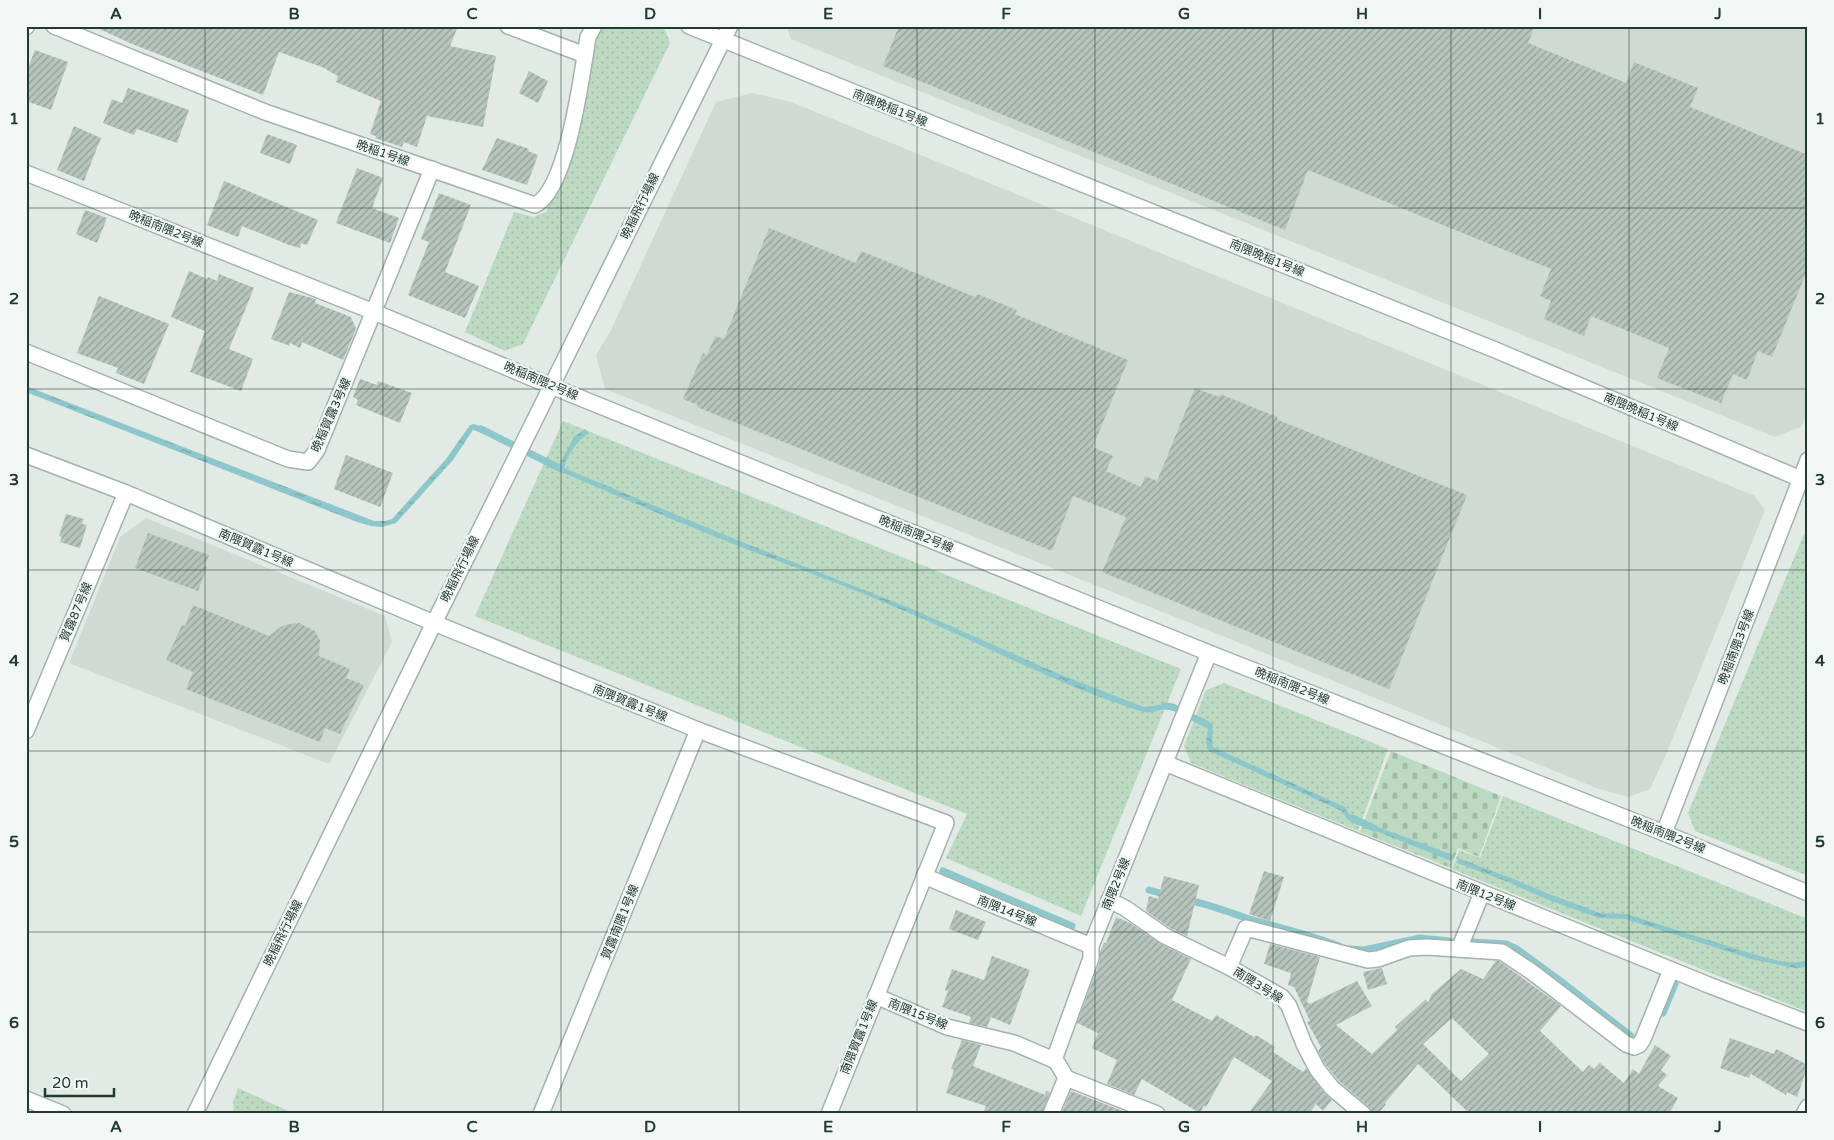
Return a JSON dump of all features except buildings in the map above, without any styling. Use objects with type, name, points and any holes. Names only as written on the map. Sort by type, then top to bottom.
[{"type":"street","name":"晩稲1号線","points":[[54,26],[265,112],[535,205],[543,201],[556,175],[572,130],[588,37],[594,26]]},
{"type":"street","points":[[508,26],[585,54]]},
{"type":"street","name":"南隈晩稲1号線","points":[[689,26],[1493,349],[1804,481]]},
{"type":"street","name":"晩稲飛行場線","points":[[195,1114],[434,623],[730,26]]},
{"type":"street","name":"晩稲賀露3号線","points":[[26,352],[288,459],[308,462],[317,450],[432,169]]},
{"type":"street","name":"晩稲南隈2号線","points":[[26,173],[374,312],[551,386],[1208,653],[1664,833],[1808,893]]},
{"type":"street","name":"南隈賀露1号線","points":[[26,454],[126,493],[434,623],[698,730],[946,823],[829,1114]]},
{"type":"street","name":"晩稲南隈3号線","points":[[1664,833],[1804,481],[1808,460]]},
{"type":"street","name":"賀露87号線","points":[[26,731],[126,493]]},
{"type":"street","name":"南隈2号線","points":[[1054,1060],[1091,958],[1091,946],[1208,653]]},
{"type":"street","name":"賀露南隈1号線","points":[[541,1114],[698,730]]},
{"type":"street","name":"南隈12号線","points":[[1165,763],[1671,970],[1808,1023]]},
{"type":"street","name":"南隈14号線","points":[[924,876],[1091,946]]},
{"type":"street","points":[[1459,949],[1482,893]]},
{"type":"street","name":"南隈3号線","points":[[1109,900],[1125,908],[1165,936],[1229,967],[1282,998],[1289,1006],[1316,1068],[1332,1088],[1363,1114]]},
{"type":"street","points":[[1229,967],[1246,928],[1368,960],[1378,960],[1409,948],[1502,952],[1510,956],[1626,1044],[1634,1047],[1639,1045],[1643,1039],[1671,970]]},
{"type":"street","name":"南隈15号線","points":[[876,996],[947,1027],[1014,1043],[1054,1060]]},
{"type":"street","points":[[1054,1060],[1066,1078],[1157,1114]]},
{"type":"street","points":[[1051,1114],[1066,1078]]},
{"type":"street","points":[[26,1099],[64,1114]]},
{"type":"street","points":[[1804,1114],[1808,1107]]},
{"type":"shaded area","points":[[786,26],[1808,26],[1808,412],[1801,427],[1775,437],[791,39]]},
{"type":"shaded area","points":[[753,93],[791,102],[1755,496],[1765,510],[1665,757],[1650,789],[1629,797],[1599,789],[605,389],[596,355],[610,332],[716,102]]},
{"type":"shaded area","points":[[146,518],[385,616],[392,642],[329,764],[69,663],[120,537]]},
{"type":"green space","points":[[603,26],[657,26],[665,30],[670,43],[523,344],[505,351],[465,332],[514,212],[533,217],[546,212],[577,137],[595,41]]},
{"type":"green space","points":[[563,421],[1181,669],[1081,916],[946,858],[967,814],[475,616]]},
{"type":"green space","points":[[1808,533],[1808,876],[1695,831],[1688,813],[1804,534]]},
{"type":"green space","points":[[1224,683],[1388,749],[1358,831],[1191,763],[1184,746],[1206,690]]},
{"type":"green space","points":[[1391,751],[1501,796],[1479,857],[1458,848],[1451,868],[1360,832]]},
{"type":"green space","points":[[1503,796],[1808,919],[1808,1012],[1452,869],[1459,850],[1480,858]]},
{"type":"green space","points":[[238,1088],[295,1114],[234,1114],[233,1102]]},
{"type":"water","points":[[26,386],[374,521],[392,519],[446,459],[470,425],[474,424],[490,429],[489,435],[473,430],[453,460],[396,523],[382,527],[371,526],[26,392]]},
{"type":"water","points":[[585,429],[589,433],[573,448],[564,468],[737,540],[912,609],[1059,674],[1144,707],[1166,704],[1174,706],[1173,711],[1145,712],[1081,690],[883,602],[695,529],[552,468],[553,464],[559,465],[574,437]]},
{"type":"water","points":[[1199,717],[1213,725],[1213,747],[1345,807],[1350,815],[1360,819],[1358,825],[1347,819],[1342,811],[1209,751],[1206,743],[1208,728],[1198,721]]},
{"type":"water","points":[[1367,823],[1453,855],[1451,861],[1366,827]]},
{"type":"water","points":[[1458,858],[1600,913],[1626,914],[1775,960],[1802,962],[1808,960],[1808,967],[1795,968],[1755,960],[1625,919],[1599,918],[1457,863]]},
{"type":"waterway","points":[[481,429],[561,469]]},
{"type":"waterway","points":[[1166,706],[1173,707],[1206,724]]},
{"type":"waterway","points":[[1352,818],[1374,828]]},
{"type":"waterway","points":[[943,871],[1072,926]]},
{"type":"waterway","points":[[1149,890],[1167,895]]},
{"type":"waterway","points":[[1187,900],[1305,934],[1339,946]]},
{"type":"waterway","points":[[1350,949],[1364,950],[1420,938],[1450,941]]},
{"type":"waterway","points":[[1473,942],[1506,944],[1517,949],[1631,1036]]},
{"type":"waterway","points":[[1663,1013],[1675,984]]}]
